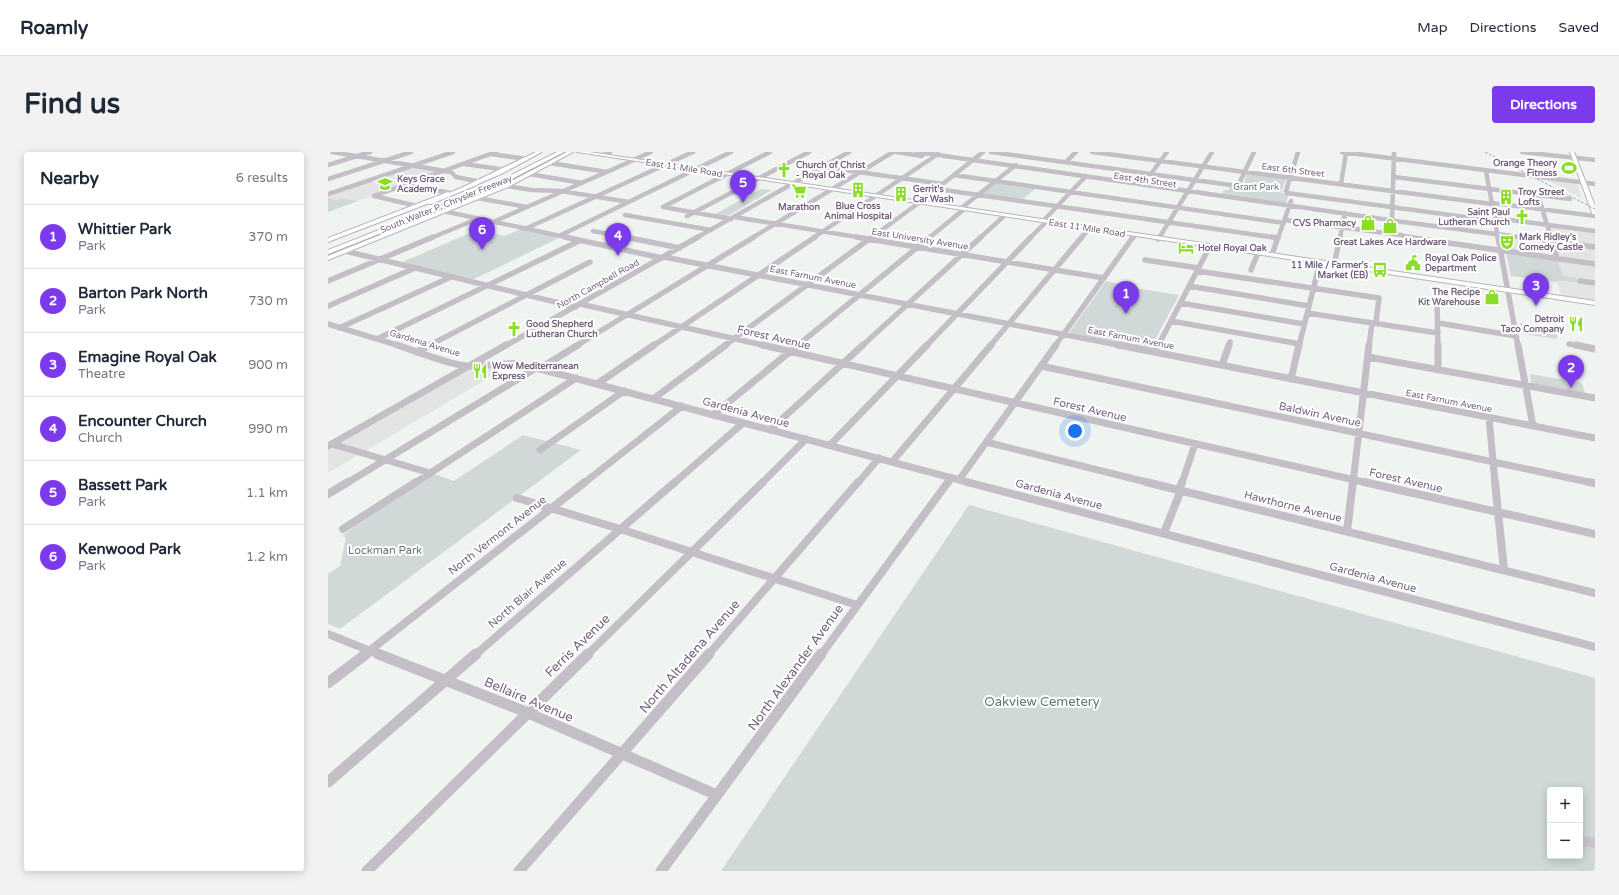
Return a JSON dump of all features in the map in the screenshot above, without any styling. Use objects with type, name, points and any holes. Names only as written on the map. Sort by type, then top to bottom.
[{"type":"highway","points":[[328,246],[496,179],[551,152]]},
{"type":"highway","name":"South Walter P. Chrysler Freeway","points":[[328,252],[490,188],[561,152]]},
{"type":"highway","points":[[417,216],[436,211],[528,175]]},
{"type":"highway","points":[[380,226],[478,183]]},
{"type":"main road","points":[[328,240],[478,183],[540,152]]},
{"type":"main road","points":[[328,258],[506,186],[571,152]]},
{"type":"main road","name":"East 11 Mile Road","points":[[579,152],[1595,304]]},
{"type":"main road","points":[[1573,155],[1583,183],[1593,202],[1595,215]]},
{"type":"street","points":[[332,152],[444,171],[453,173],[456,177],[478,183]]},
{"type":"street","points":[[328,165],[370,152]]},
{"type":"street","points":[[328,179],[411,152]]},
{"type":"street","points":[[328,194],[453,152]]},
{"type":"street","points":[[417,206],[374,196],[496,152]]},
{"type":"street","points":[[602,155],[610,152]]},
{"type":"street","points":[[493,222],[651,152]]},
{"type":"street","points":[[525,229],[693,152]]},
{"type":"street","points":[[559,236],[731,152]]},
{"type":"street","points":[[727,174],[770,152]]},
{"type":"street","points":[[688,216],[809,152]]},
{"type":"street","name":"North Campbell Road","points":[[330,445],[849,152]]},
{"type":"street","points":[[328,494],[708,266],[893,152]]},
{"type":"street","name":"East 4th Street","points":[[896,152],[936,155]]},
{"type":"street","name":"East 4th Street","points":[[917,152],[1344,214],[1595,247]]},
{"type":"street","points":[[653,399],[937,189],[983,152]]},
{"type":"street","points":[[991,152],[1238,186],[1254,152]]},
{"type":"street","points":[[713,414],[1031,152]]},
{"type":"street","points":[[1066,162],[1076,152]]},
{"type":"street","name":"East 6th Street","points":[[1092,152],[1120,154],[1203,167],[1492,204],[1595,215]]},
{"type":"street","points":[[1151,174],[1167,152]]},
{"type":"street","points":[[1158,239],[1212,152]]},
{"type":"street","points":[[1298,152],[1286,192],[1393,207],[1595,231]]},
{"type":"street","points":[[1342,152],[1595,184]]},
{"type":"street","points":[[1340,184],[1346,152]]},
{"type":"street","points":[[1392,220],[1394,152]]},
{"type":"street","points":[[1522,152],[1573,155],[1595,160]]},
{"type":"street","points":[[491,154],[527,159]]},
{"type":"street","points":[[1098,179],[1120,154]]},
{"type":"street","points":[[597,384],[876,197],[936,155]]},
{"type":"street","points":[[550,163],[608,172]]},
{"type":"street","points":[[464,164],[506,170]]},
{"type":"street","points":[[822,167],[943,184]]},
{"type":"street","points":[[1486,171],[1533,426]]},
{"type":"street","name":"East University Avenue","points":[[727,174],[663,207],[1104,278]]},
{"type":"street","points":[[528,175],[583,183]]},
{"type":"street","points":[[954,175],[1178,208],[1401,235],[1409,238],[1595,264]]},
{"type":"street","points":[[830,446],[1045,223],[1044,222],[1085,177]]},
{"type":"street","points":[[1394,177],[1570,199]]},
{"type":"street","points":[[404,185],[450,193]]},
{"type":"street","points":[[506,186],[532,190],[564,191],[630,202]]},
{"type":"street","points":[[328,187],[341,190]]},
{"type":"street","points":[[937,189],[1278,238]]},
{"type":"street","points":[[1272,255],[1294,194]]},
{"type":"street","points":[[1538,195],[1557,259]]},
{"type":"street","points":[[477,198],[528,207]]},
{"type":"street","name":"East Farnum Avenue","points":[[443,211],[663,258],[1064,334],[1595,438]]},
{"type":"street","points":[[1334,264],[1344,214]]},
{"type":"street","points":[[625,215],[711,230]]},
{"type":"street","points":[[770,430],[1004,216]]},
{"type":"street","points":[[328,281],[476,218]]},
{"type":"street","points":[[1401,235],[1403,222]]},
{"type":"street","points":[[892,462],[1090,228]]},
{"type":"street","points":[[593,232],[680,248]]},
{"type":"street","name":"North Alexander Avenue","points":[[661,871],[857,605],[955,479],[986,442],[1135,235]]},
{"type":"street","points":[[377,340],[579,241]]},
{"type":"street","points":[[1155,352],[1210,246]]},
{"type":"street","name":"Forest Avenue","points":[[345,251],[527,295],[682,327],[1595,534]]},
{"type":"street","points":[[1251,270],[1258,253]]},
{"type":"street","points":[[1145,260],[1313,289],[1379,298],[1368,357],[1347,531]]},
{"type":"street","points":[[417,352],[590,262]]},
{"type":"street","points":[[1291,379],[1320,262]]},
{"type":"street","points":[[328,306],[415,268]]},
{"type":"street","points":[[328,329],[337,327],[451,277]]},
{"type":"street","points":[[1580,281],[1595,283]]},
{"type":"street","points":[[1189,286],[1309,306]]},
{"type":"street","points":[[1437,302],[1438,370]]},
{"type":"street","points":[[1180,303],[1304,324]]},
{"type":"street","points":[[1307,313],[1438,333]]},
{"type":"street","points":[[1171,321],[1300,344]]},
{"type":"street","points":[[1438,323],[1516,336]]},
{"type":"street","name":"Gardenia Avenue","points":[[328,324],[417,352],[469,366],[518,363]]},
{"type":"street","points":[[1222,365],[1230,342]]},
{"type":"street","points":[[1569,344],[1595,349]]},
{"type":"street","name":"Gardenia Avenue","points":[[490,354],[518,363],[743,423],[1595,648]]},
{"type":"street","points":[[1368,357],[1595,398]]},
{"type":"street","name":"Baldwin Avenue","points":[[1041,366],[1595,483]]},
{"type":"street","points":[[343,529],[576,378]]},
{"type":"street","points":[[540,450],[624,391]]},
{"type":"street","name":"North Vermont Avenue","points":[[328,683],[682,406]]},
{"type":"street","points":[[1489,418],[1504,570]]},
{"type":"street","name":"North Blair Avenue","points":[[328,782],[743,423]]},
{"type":"street","name":"Ferris Avenue","points":[[367,871],[806,439]]},
{"type":"street","name":"Hawthorne Avenue","points":[[986,442],[1595,593]]},
{"type":"street","points":[[1164,533],[1196,444]]},
{"type":"street","points":[[330,445],[430,473]]},
{"type":"street","name":"North Altadena Avenue","points":[[519,871],[879,458]]},
{"type":"street","points":[[517,498],[620,529],[857,605]]},
{"type":"street","name":"Bellaire Avenue","points":[[328,634],[527,713],[717,795]]},
{"type":"shaded area","name":"Keys Grace Academy","points":[[413,167],[441,172],[358,201],[341,198],[336,200],[328,198],[328,196]]},
{"type":"shaded area","points":[[1545,179],[1577,184],[1583,199],[1581,198]]},
{"type":"shaded area","points":[[1550,226],[1595,232],[1595,246],[1554,240]]},
{"type":"shaded area","points":[[1501,236],[1595,248],[1595,301],[1561,296],[1557,282],[1563,281],[1577,283],[1576,278],[1563,277],[1558,261],[1504,251]]},
{"type":"shaded area","points":[[508,365],[491,375],[492,376],[328,473],[328,450],[471,369]]},
{"type":"shaded area","points":[[1583,836],[1595,838],[1595,848],[1586,846],[1583,848]]},
{"type":"green space","name":"Grant Park","points":[[1247,174],[1286,179],[1281,193],[1289,194],[1286,203],[1222,194],[1224,190],[1228,190],[1231,186],[1242,188]]},
{"type":"green space","points":[[995,182],[1036,188],[1023,199],[982,194]]},
{"type":"green space","points":[[761,189],[772,190],[726,217],[713,215]]},
{"type":"green space","points":[[328,198],[336,200],[341,198],[358,201],[328,212]]},
{"type":"green space","points":[[521,229],[561,237],[472,280],[400,263],[477,230],[505,236]]},
{"type":"green space","points":[[1506,254],[1558,261],[1563,276],[1576,278],[1578,283],[1563,281],[1554,282],[1511,276]]},
{"type":"green space","points":[[1106,281],[1135,288],[1179,295],[1150,349],[1069,333]]},
{"type":"green space","points":[[1520,323],[1554,328],[1557,334],[1557,339],[1523,334]]},
{"type":"green space","points":[[1530,374],[1582,383],[1585,393],[1531,383]]},
{"type":"green space","name":"Lockman Park","points":[[523,435],[581,450],[340,629],[328,624],[328,574],[340,566],[346,538],[342,536],[434,474],[454,481]]},
{"type":"green space","name":"Oakview Cemetery","points":[[969,505],[1595,678],[1595,871],[721,871]]},
{"type":"railway","points":[[1485,152],[1595,209]]},
{"type":"place","name":"Orange Theory Fitness","points":[[1569,168]]},
{"type":"place","name":"Church of Christ - Royal Oak","points":[[784,170]]},
{"type":"place","name":"Keys Grace Academy","points":[[385,184]]},
{"type":"place","name":"Blue Cross Animal Hospital","points":[[858,190]]},
{"type":"place","name":"Marathon","points":[[799,191]]},
{"type":"place","name":"Gerrit's Car Wash","points":[[901,194]]},
{"type":"place","name":"Troy Street Lofts","points":[[1506,197]]},
{"type":"place","name":"Bassett Park","points":[[743,203]]},
{"type":"place","name":"Saint Paul Lutheran Church","points":[[1522,217]]},
{"type":"place","name":"CVS Pharmacy","points":[[1368,223]]},
{"type":"place","name":"Great Lakes Ace Hardware","points":[[1390,226]]},
{"type":"place","name":"Mark Ridley's Comedy Castle","points":[[1507,242]]},
{"type":"place","name":"Hotel Royal Oak","points":[[1186,248]]},
{"type":"place","name":"Kenwood Park","points":[[482,250]]},
{"type":"place","name":"Encounter Church","points":[[618,256]]},
{"type":"place","name":"Royal Oak Police Department","points":[[1413,263]]},
{"type":"place","name":"11 Mile / Farmer's Market (EB)","points":[[1380,270]]},
{"type":"place","name":"The Recipe Kit Warehouse","points":[[1492,297]]},
{"type":"place","name":"Emagine Royal Oak","points":[[1536,306]]},
{"type":"place","name":"Whittier Park","points":[[1126,314]]},
{"type":"place","name":"Detroit Taco Company","points":[[1576,324]]},
{"type":"place","name":"Good Shepherd Lutheran Church","points":[[514,329]]},
{"type":"place","name":"Wow Mediterranean Express","points":[[480,371]]},
{"type":"place","name":"Barton Park North","points":[[1571,388]]}]
